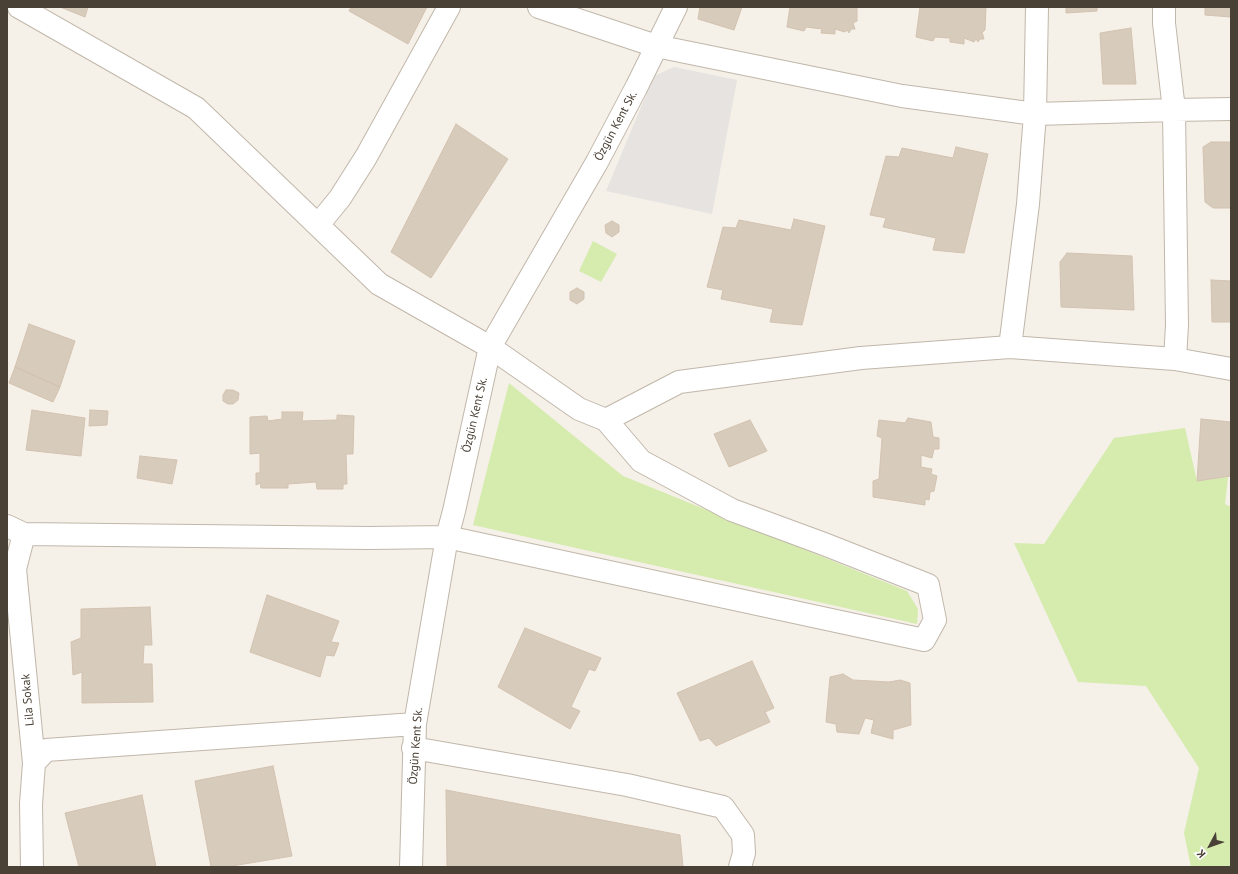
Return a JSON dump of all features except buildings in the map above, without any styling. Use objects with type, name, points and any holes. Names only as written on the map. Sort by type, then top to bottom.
[{"type":"street","points":[[16,530],[369,538],[447,537],[924,640],[934,620],[928,585],[732,510],[642,461],[606,420],[579,410],[490,348],[380,284],[196,108],[19,7]]},
{"type":"street","points":[[318,225],[340,198],[366,157],[450,7]]},
{"type":"street","points":[[539,7],[656,46],[902,96],[1035,114],[1231,109]]},
{"type":"street","name":"Özgün Kent Sk.","points":[[411,867],[413,748],[415,724],[447,537],[456,504],[490,348],[597,162],[676,7]]},
{"type":"street","points":[[1010,347],[1028,204],[1035,114],[1037,7]]},
{"type":"street","points":[[1164,7],[1164,23],[1174,110],[1177,325],[1175,359]]},
{"type":"street","points":[[606,420],[678,382],[861,358],[1010,347],[1175,359],[1231,369]]},
{"type":"street","name":"Lila Sokak","points":[[16,530],[15,569],[34,763],[31,804],[32,867]]},
{"type":"street","points":[[34,763],[46,750],[415,724]]},
{"type":"street","points":[[413,748],[627,785],[723,807],[744,835],[744,853],[740,867]]},
{"type":"green space","points":[[593,241],[617,254],[601,282],[579,271]]},
{"type":"green space","points":[[509,383],[623,476],[907,591],[918,609],[917,624],[473,525]]},
{"type":"green space","points":[[1185,428],[1197,481],[1228,477],[1225,504],[1231,507],[1231,867],[1191,867],[1184,833],[1199,768],[1146,686],[1078,682],[1014,543],[1044,544],[1114,438]]},
{"type":"shaded area","points":[[674,67],[737,80],[712,214],[606,191],[654,76]]}]
